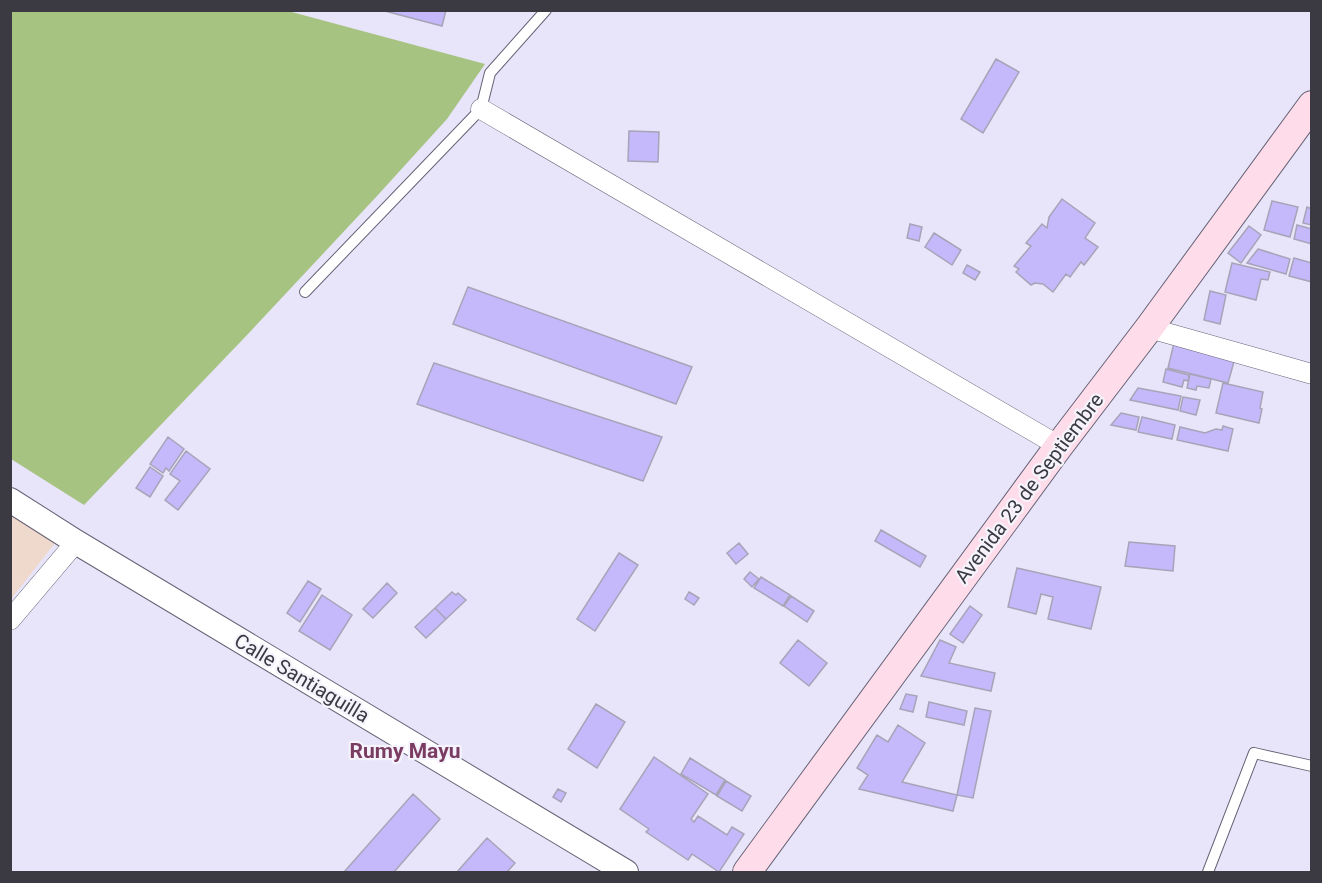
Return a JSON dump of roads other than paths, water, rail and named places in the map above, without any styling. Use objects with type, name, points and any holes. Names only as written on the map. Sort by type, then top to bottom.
[{"type":"main road","name":"Avenida 23 de Septiembre","points":[[747,873],[1311,105]]},
{"type":"street","points":[[481,109],[1059,446]]},
{"type":"street","points":[[1149,328],[1311,374]]},
{"type":"street","name":"Calle Santiaguilla","points":[[10,500],[626,873]]},
{"type":"street","points":[[10,620],[76,542]]},
{"type":"lane","points":[[305,292],[481,109],[490,73],[546,10]]},
{"type":"lane","points":[[1208,873],[1254,753],[1311,766]]},
{"type":"district","name":"Rumy Mayu","points":[[405,751]]}]
